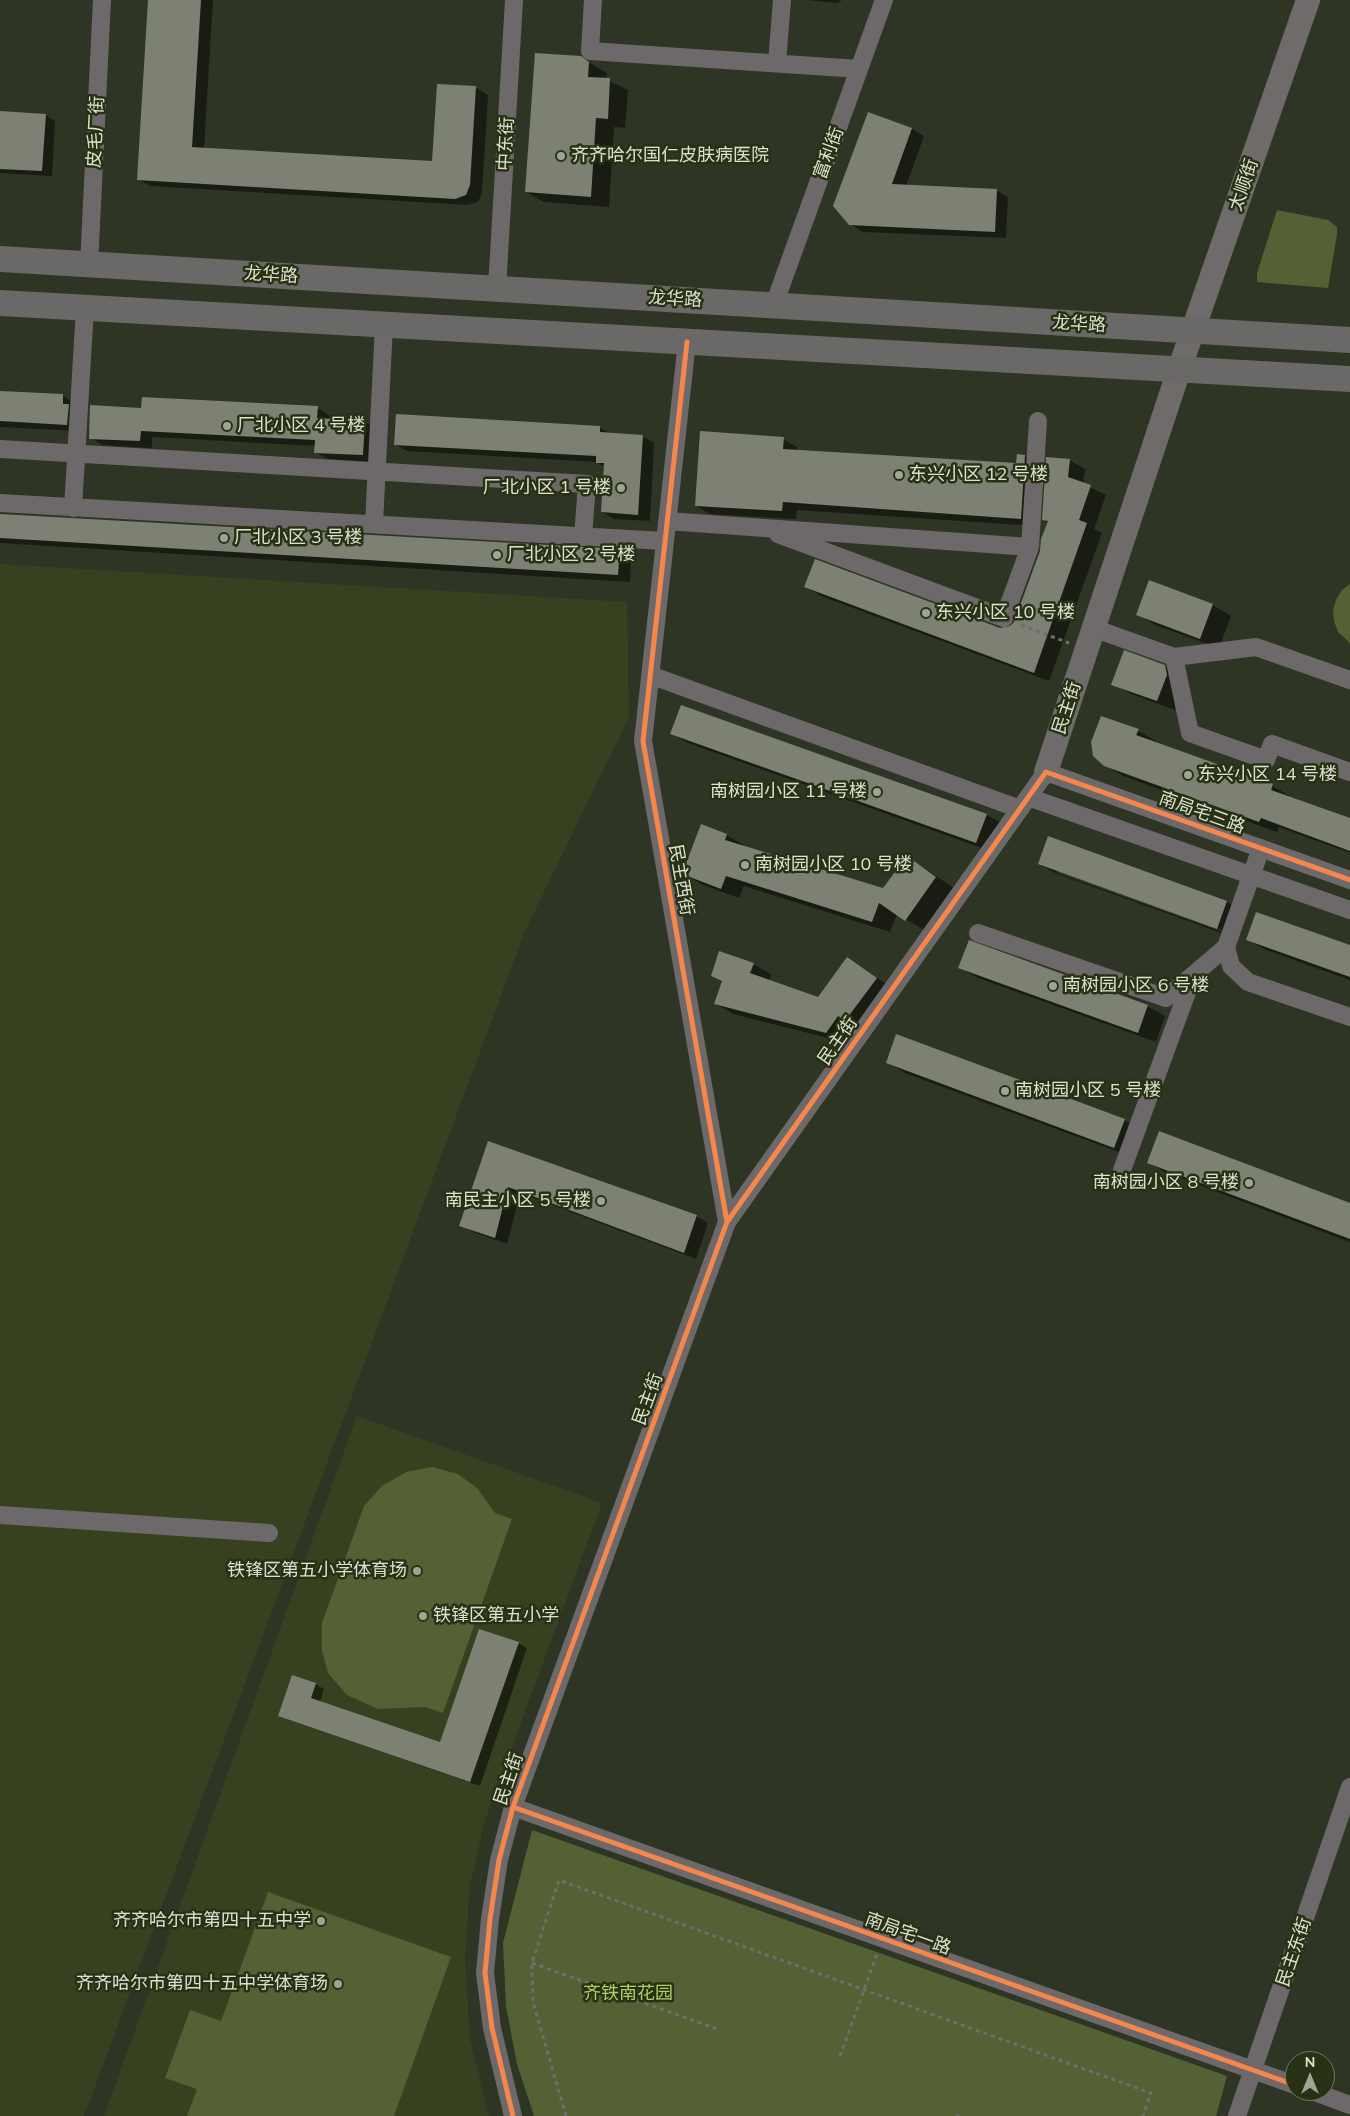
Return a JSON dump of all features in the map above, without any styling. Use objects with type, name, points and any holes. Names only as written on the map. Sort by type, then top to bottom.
[{"type":"main road","name":"太顺街","points":[[1180,370],[1308,0]]},
{"type":"main road","name":"龙华路","points":[[0,260],[1350,340]]},
{"type":"main road","points":[[0,303],[1350,379]]},
{"type":"main road","name":"民主街","points":[[1046,772],[1180,370]]},
{"type":"street","name":"皮毛厂街","points":[[89,265],[102,0]]},
{"type":"street","name":"中东街","points":[[497,289],[514,0]]},
{"type":"street","points":[[593,0],[590,51],[859,69]]},
{"type":"street","points":[[778,63],[782,0]]},
{"type":"street","name":"富利街","points":[[774,305],[884,0]]},
{"type":"street","points":[[73,508],[85,308]]},
{"type":"street","points":[[374,524],[384,325]]},
{"type":"street","name":"民主西街","points":[[688,342],[664,541],[643,741],[727,1222]]},
{"type":"street","points":[[760,528],[1004,618],[1030,547],[1038,421]]},
{"type":"street","points":[[0,449],[587,484],[583,537]]},
{"type":"street","points":[[0,503],[664,541]]},
{"type":"street","points":[[667,521],[1030,547]]},
{"type":"street","points":[[1090,639],[1174,656],[1256,647],[1350,680]]},
{"type":"street","points":[[1174,656],[1190,733],[1266,760],[1272,744],[1350,772]]},
{"type":"street","points":[[650,675],[1024,803],[1251,875],[1350,910]]},
{"type":"street","name":"民主街","points":[[513,2116],[492,2028],[485,1973],[490,1918],[499,1860],[513,1807],[727,1222],[1046,772]]},
{"type":"street","name":"南局宅三路","points":[[1046,772],[1350,880]]},
{"type":"street","points":[[978,933],[1166,998],[1226,947],[1261,848]]},
{"type":"street","points":[[1226,947],[1231,966],[1248,982],[1350,1016]]},
{"type":"street","points":[[1122,1170],[1193,975]]},
{"type":"street","points":[[0,1515],[269,1532]]},
{"type":"street","name":"民主东街","points":[[1237,2116],[1350,1787]]},
{"type":"street","name":"南局宅一路","points":[[513,1807],[1285,2081]]},
{"type":"street","points":[[1335,2099],[1350,2105]]},
{"type":"path","points":[[1004,618],[1090,639]]},
{"type":"path","points":[[566,2116],[533,2002],[532,1963],[559,1880],[1150,2094],[1143,2116]]},
{"type":"path","points":[[840,2056],[883,1939]]},
{"type":"path","points":[[532,1963],[718,2029]]},
{"type":"shaded area","points":[[0,564],[627,602],[629,717],[525,931],[84,2116],[0,2116]]},
{"type":"shaded area","points":[[357,1416],[602,1503],[485,1820],[470,1885],[465,1957],[470,2039],[489,2116],[104,2116]]},
{"type":"green space","points":[[1277,210],[1328,220],[1337,227],[1328,288],[1257,282],[1257,273]]},
{"type":"green space","points":[[1350,584],[1350,643],[1338,632],[1333,610],[1342,590]]},
{"type":"green space","name":"铁锋区第五小学体育场","points":[[432,1467],[458,1474],[477,1488],[495,1513],[512,1519],[443,1713],[425,1707],[378,1709],[347,1695],[328,1673],[322,1651],[322,1623],[364,1506],[382,1486],[406,1472]]},
{"type":"green space","name":"齐铁南花园","points":[[532,1830],[1227,2076],[1216,2116],[534,2116],[517,2064],[506,2006],[503,1943]]},
{"type":"green space","name":"齐齐哈尔市第四十五中学体育场","points":[[268,1892],[451,1957],[394,2116],[187,2116],[197,2089],[165,2078],[190,2010],[221,2021]]},
{"type":"building","points":[[148,0],[201,0],[192,147],[432,161],[437,84],[476,86],[470,185],[466,195],[455,199],[137,180]]},
{"type":"building","name":"齐齐哈尔国仁皮肤病医院","points":[[535,53],[581,56],[589,62],[588,77],[610,78],[608,119],[596,118],[591,197],[525,192]]},
{"type":"building","points":[[0,111],[46,114],[42,171],[0,169]]},
{"type":"building","points":[[868,112],[912,128],[892,184],[997,189],[995,232],[849,225],[833,206]]},
{"type":"building","points":[[0,391],[63,394],[63,404],[69,404],[67,425],[0,421]]},
{"type":"building","name":"厂北小区 4 号楼","points":[[142,397],[318,406],[317,418],[365,421],[363,455],[314,453],[315,440],[141,431],[140,441],[89,439],[90,405],[141,408]]},
{"type":"building","name":"厂北小区 1 号楼","points":[[396,414],[600,426],[600,432],[643,435],[638,515],[601,512],[604,463],[596,463],[596,456],[394,445]]},
{"type":"building","name":"东兴小区 12 号楼","points":[[700,431],[784,437],[783,449],[1016,463],[1017,454],[1025,455],[1021,519],[783,502],[782,511],[695,506]]},
{"type":"building","points":[[1046,457],[1070,459],[1068,477],[1091,485],[1079,520],[1087,523],[1034,673],[804,587],[815,559],[1000,628],[1010,626],[1014,622],[1040,551],[1041,539],[1048,521],[1042,520]]},
{"type":"building","points":[[0,514],[620,549],[618,575],[0,538]]},
{"type":"building","points":[[1149,580],[1213,604],[1200,639],[1136,615]]},
{"type":"building","points":[[1124,650],[1165,665],[1167,675],[1157,701],[1111,685]]},
{"type":"building","name":"南树园小区 11 号楼","points":[[681,705],[987,814],[976,843],[670,734]]},
{"type":"building","name":"东兴小区 14 号楼","points":[[1101,716],[1139,729],[1136,735],[1273,784],[1271,790],[1350,818],[1350,851],[1261,818],[1259,822],[1104,766],[1093,756],[1091,742]]},
{"type":"building","name":"南树园小区 10 号楼","points":[[701,824],[727,834],[725,840],[883,888],[907,856],[936,877],[905,921],[879,903],[872,922],[726,876],[721,889],[682,874]]},
{"type":"building","points":[[1048,836],[1227,901],[1217,929],[1038,864]]},
{"type":"building","points":[[1256,912],[1350,945],[1350,977],[1246,940]]},
{"type":"building","name":"南树园小区 6 号楼","points":[[969,940],[1148,1005],[1138,1033],[958,968]]},
{"type":"building","points":[[719,951],[754,963],[750,973],[818,997],[847,957],[877,978],[845,1021],[838,1016],[826,1033],[714,1004],[722,981],[711,976]]},
{"type":"building","name":"南树园小区 5 号楼","points":[[896,1034],[1125,1119],[1114,1148],[886,1063]]},
{"type":"building","name":"南树园小区 8 号楼","points":[[1159,1131],[1350,1203],[1350,1239],[1147,1163]]},
{"type":"building","name":"南民主小区 5 号楼","points":[[488,1141],[697,1215],[684,1253],[508,1187],[495,1238],[459,1226]]},
{"type":"building","name":"铁锋区第五小学","points":[[479,1629],[519,1642],[470,1782],[278,1716],[292,1675],[316,1683],[311,1698],[440,1742]]},
{"type":"cycle path","points":[[687,342],[643,741],[727,1222]]},
{"type":"cycle path","points":[[513,2116],[492,2028],[485,1973],[490,1919],[499,1860],[513,1807],[727,1222],[1046,772],[1350,880]]},
{"type":"cycle path","points":[[513,1807],[1285,2081]]},
{"type":"place","name":"齐齐哈尔国仁皮肤病医院","points":[[561,156]]},
{"type":"place","name":"厂北小区 4 号楼","points":[[227,426]]},
{"type":"place","name":"东兴小区 12 号楼","points":[[899,475]]},
{"type":"place","name":"厂北小区 1 号楼","points":[[621,488]]},
{"type":"place","name":"厂北小区 3 号楼","points":[[224,538]]},
{"type":"place","name":"厂北小区 2 号楼","points":[[497,555]]},
{"type":"place","name":"东兴小区 10 号楼","points":[[926,613]]},
{"type":"place","name":"东兴小区 14 号楼","points":[[1188,775]]},
{"type":"place","name":"南树园小区 11 号楼","points":[[877,792]]},
{"type":"place","name":"南树园小区 10 号楼","points":[[745,865]]},
{"type":"place","name":"南树园小区 6 号楼","points":[[1053,986]]},
{"type":"place","name":"南树园小区 5 号楼","points":[[1005,1091]]},
{"type":"place","name":"南树园小区 8 号楼","points":[[1249,1183]]},
{"type":"place","name":"南民主小区 5 号楼","points":[[601,1201]]},
{"type":"place","name":"铁锋区第五小学体育场","points":[[417,1571]]},
{"type":"place","name":"铁锋区第五小学","points":[[423,1616]]},
{"type":"place","name":"齐齐哈尔市第四十五中学","points":[[321,1921]]},
{"type":"place","name":"齐齐哈尔市第四十五中学体育场","points":[[338,1984]]}]
